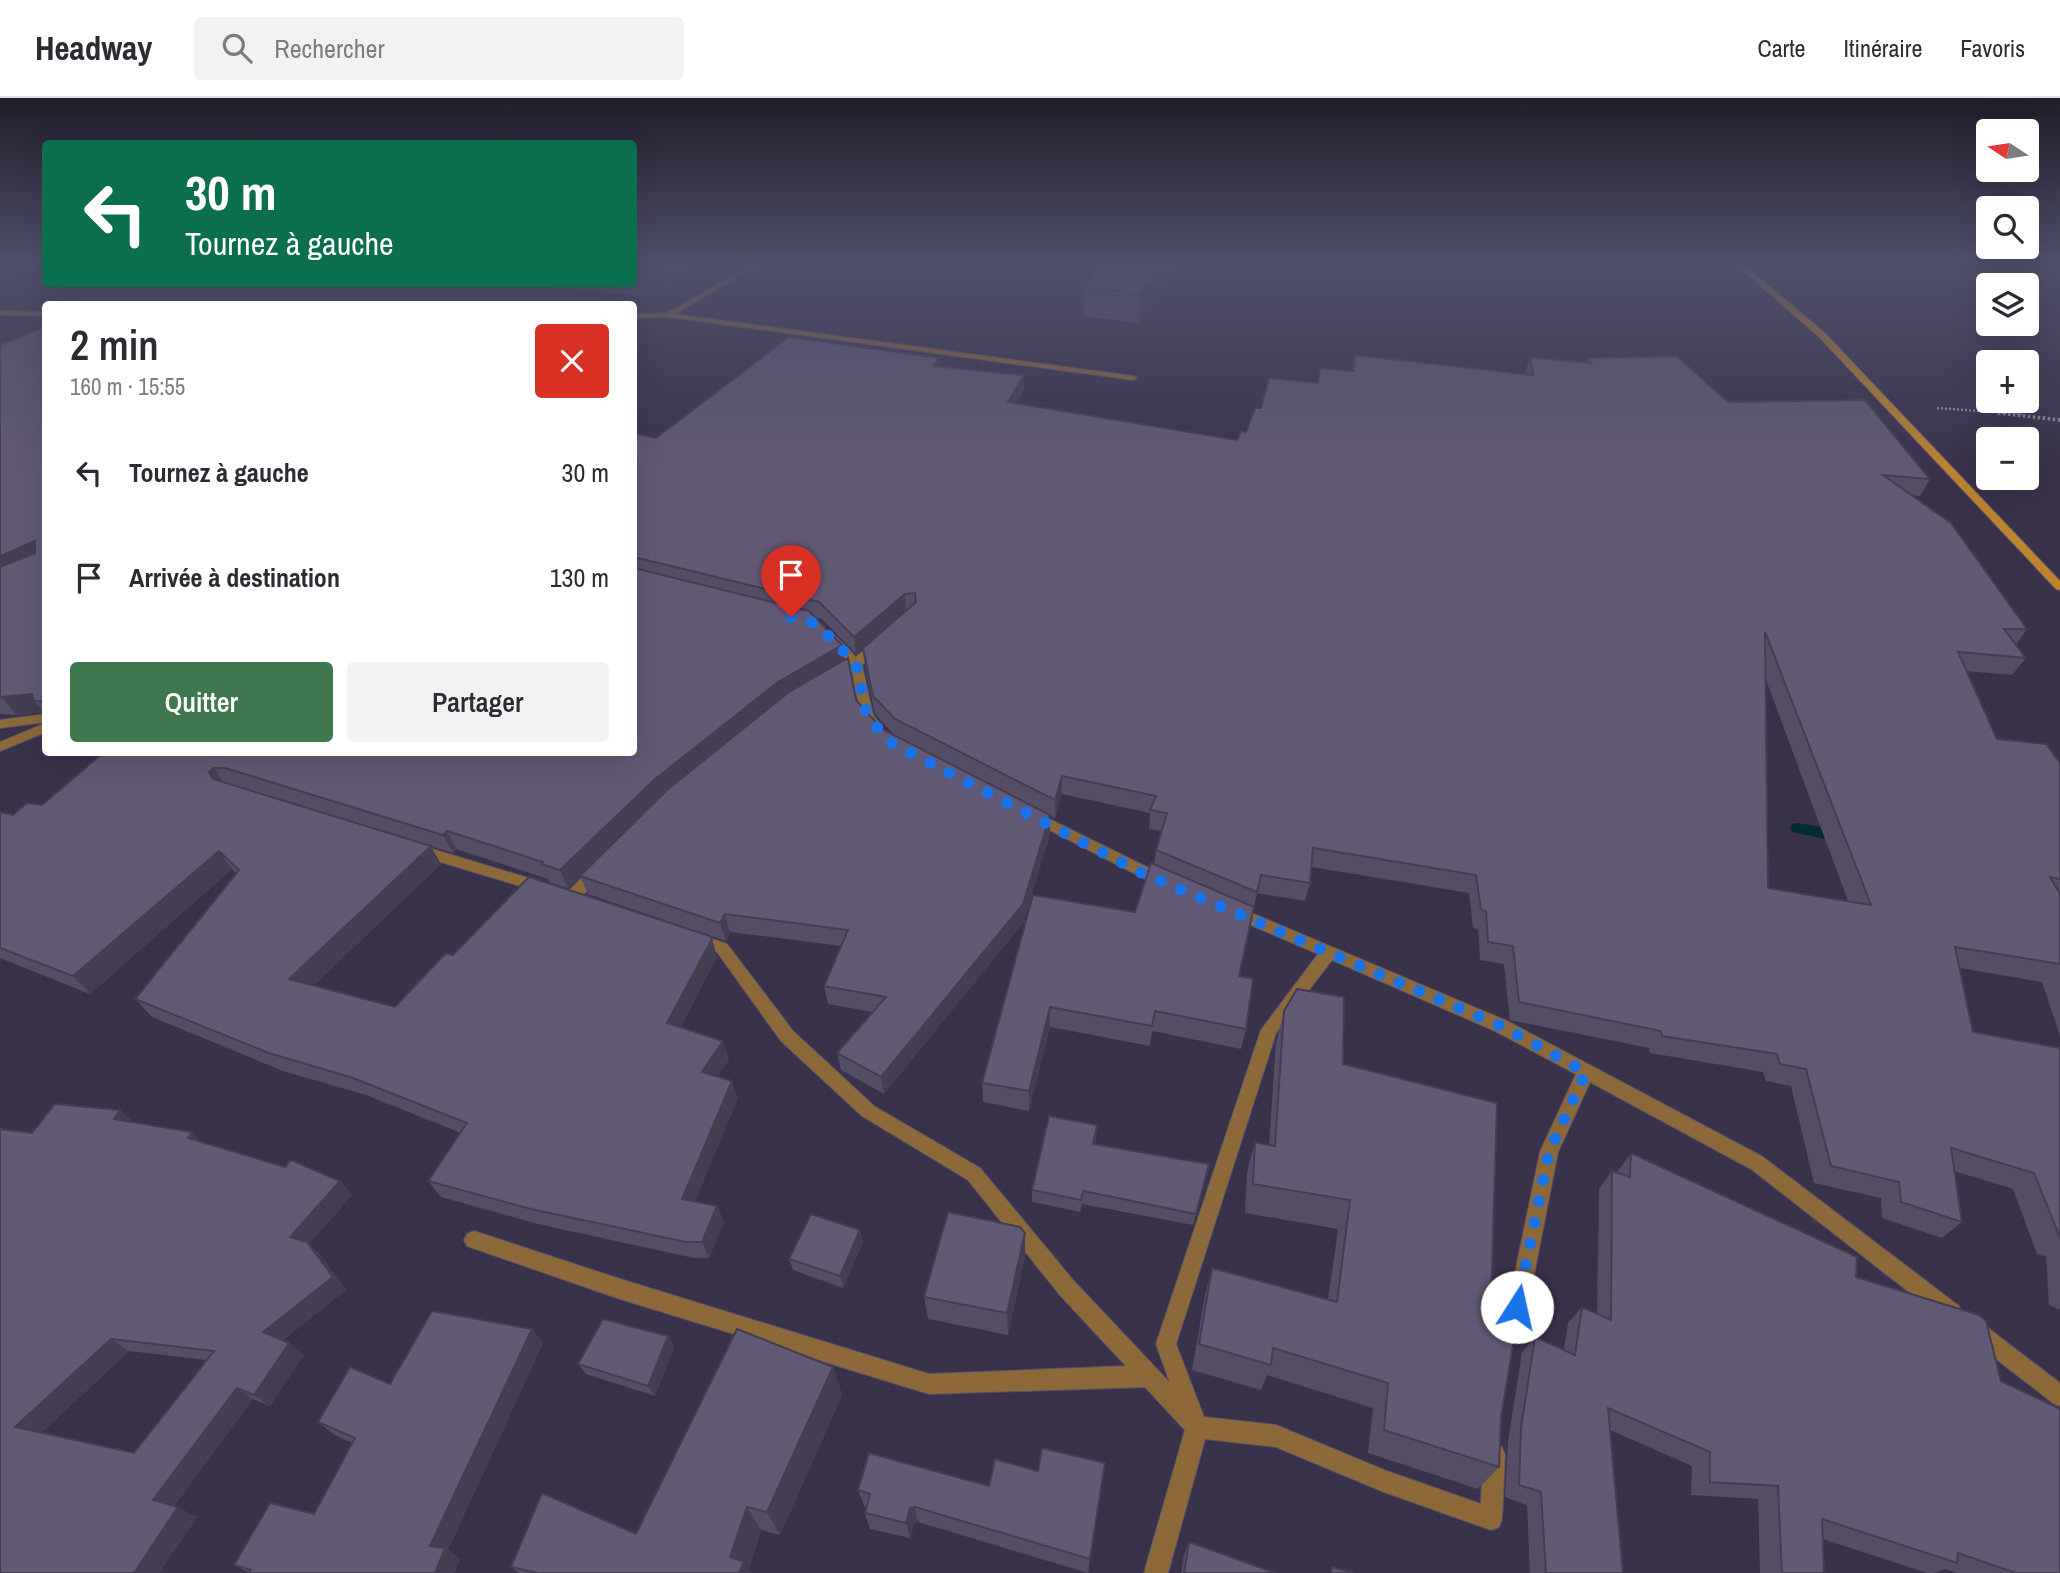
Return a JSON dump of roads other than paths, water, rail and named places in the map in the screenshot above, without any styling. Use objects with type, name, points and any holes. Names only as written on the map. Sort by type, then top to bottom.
[{"type":"main road","points":[[1817,331],[2060,587]]},
{"type":"street","points":[[785,331],[1133,378]]},
{"type":"street","points":[[817,624],[856,664],[867,716],[882,734]]},
{"type":"street","points":[[821,684],[856,664],[884,640]]},
{"type":"street","points":[[0,724],[42,719]]},
{"type":"street","points":[[0,747],[42,729]]},
{"type":"street","points":[[1021,810],[1140,872],[1178,888]]},
{"type":"street","points":[[401,844],[578,899],[609,859]]},
{"type":"street","points":[[1216,904],[1501,1026],[1757,1163],[2060,1396]]},
{"type":"street","points":[[684,936],[722,948],[787,1036],[868,1111],[974,1174],[1066,1287],[1197,1427],[1276,1436],[1384,1481],[1491,1519],[1497,1429]]},
{"type":"street","points":[[1156,1573],[1197,1427],[1166,1344],[1269,1030],[1329,952]]},
{"type":"street","points":[[1510,1348],[1521,1280],[1549,1152],[1586,1072]]},
{"type":"street","points":[[474,1240],[617,1288],[929,1384],[1149,1376]]},
{"type":"waterway","points":[[1798,828],[1844,837]]}]
